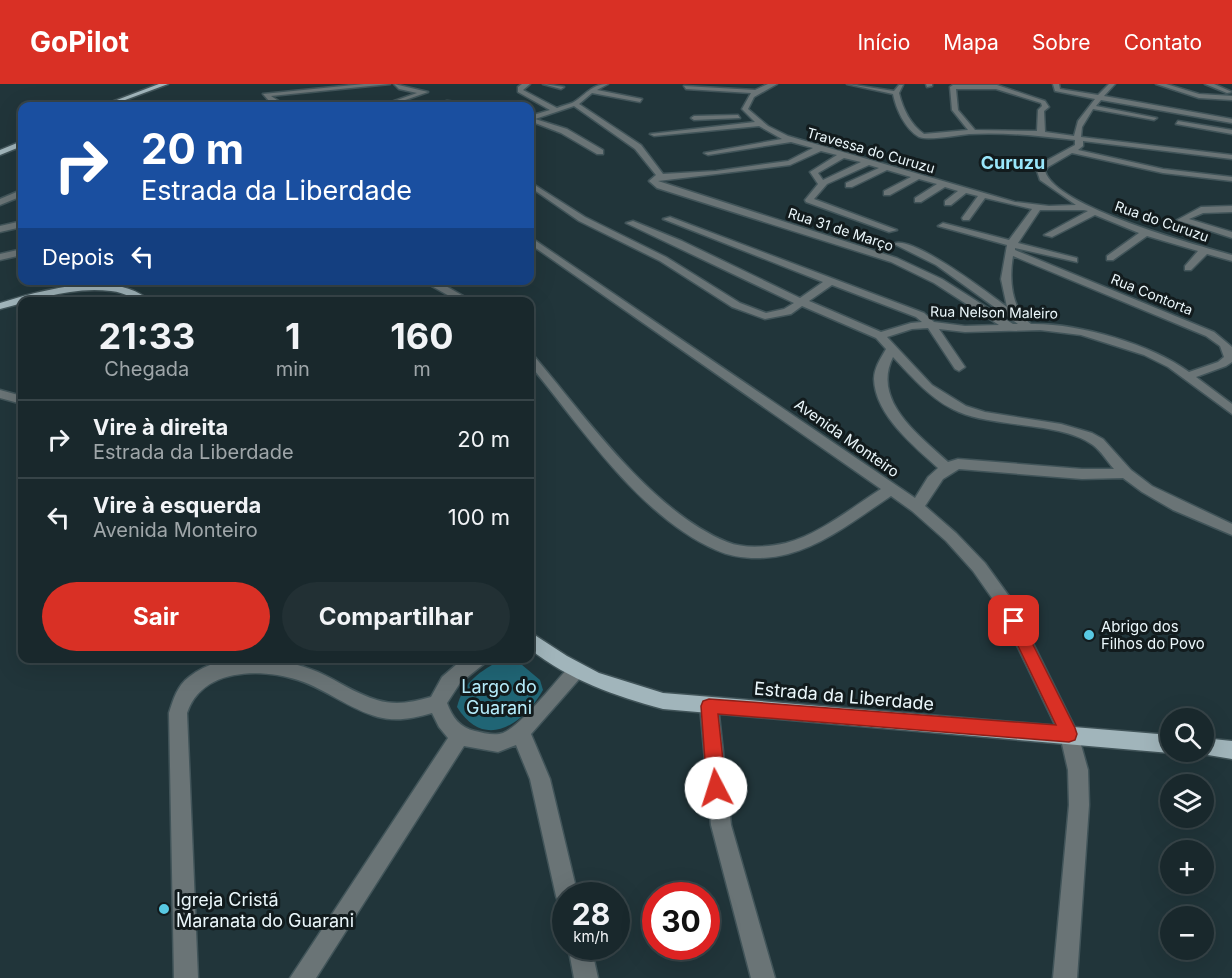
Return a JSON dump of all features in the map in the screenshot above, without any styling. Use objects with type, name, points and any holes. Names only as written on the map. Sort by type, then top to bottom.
[{"type":"main road","points":[[115,102],[165,84]]},
{"type":"main road","points":[[0,153],[18,145]]},
{"type":"main road","points":[[31,297],[87,288],[129,291],[138,297]]},
{"type":"main road","points":[[0,306],[18,301]]},
{"type":"main road","name":"Estrada da Liberdade","points":[[534,642],[575,672],[635,694],[663,701],[1160,743]]},
{"type":"main road","points":[[1214,748],[1232,750]]},
{"type":"street","points":[[282,84],[279,87],[283,92]]},
{"type":"street","points":[[274,102],[266,94],[387,84]]},
{"type":"street","points":[[395,102],[425,92],[401,88],[397,84]]},
{"type":"street","points":[[526,84],[521,87],[520,91],[556,110]]},
{"type":"street","points":[[546,84],[561,87]]},
{"type":"street","points":[[534,117],[575,104],[592,88],[606,84]]},
{"type":"street","points":[[750,116],[745,109],[746,103],[757,92],[774,84]]},
{"type":"street","points":[[850,84],[899,90],[907,119],[914,130],[923,136],[973,132],[1041,133],[1232,157]]},
{"type":"street","points":[[1056,84],[1057,90],[1232,121]]},
{"type":"street","points":[[1084,207],[1048,182],[1041,171],[1045,165],[1074,151],[1079,146],[1079,125],[1099,97],[1112,84]]},
{"type":"street","points":[[1159,84],[1199,96],[1231,94]]},
{"type":"street","points":[[1208,84],[1231,94]]},
{"type":"street","points":[[1220,84],[1231,94]]},
{"type":"street","points":[[973,132],[956,110],[952,88],[988,85],[1044,103],[1046,107],[1041,110],[1041,133]]},
{"type":"street","points":[[686,87],[757,92]]},
{"type":"street","points":[[592,88],[640,100]]},
{"type":"street","points":[[575,104],[638,147],[660,175],[656,179]]},
{"type":"street","points":[[1092,107],[1162,120]]},
{"type":"street","points":[[694,118],[750,116]]},
{"type":"street","name":"Travessa do Curuzu","points":[[750,116],[759,124],[790,140],[983,196],[1037,208],[1084,207]]},
{"type":"street","points":[[534,120],[559,129],[600,152]]},
{"type":"street","points":[[1174,122],[1232,132]]},
{"type":"street","points":[[654,134],[759,124]]},
{"type":"street","points":[[701,139],[769,130]]},
{"type":"street","points":[[779,135],[708,150],[790,140]]},
{"type":"street","points":[[656,179],[790,163],[818,149]]},
{"type":"street","points":[[1074,151],[1152,169],[1232,179]]},
{"type":"street","points":[[822,185],[813,172],[841,156]]},
{"type":"street","points":[[866,163],[822,185],[809,200],[892,230]]},
{"type":"street","points":[[849,185],[885,168]]},
{"type":"street","points":[[887,193],[917,177]]},
{"type":"street","name":"Rua 31 de Março","points":[[656,179],[678,194],[894,260],[938,281],[1010,327]]},
{"type":"street","points":[[918,200],[942,184]]},
{"type":"street","points":[[534,187],[582,219],[663,259],[736,305],[765,316],[787,312],[831,281]]},
{"type":"street","points":[[948,203],[964,190]]},
{"type":"street","points":[[0,202],[18,195]]},
{"type":"street","points":[[966,218],[983,196]]},
{"type":"street","points":[[1000,212],[1010,203]]},
{"type":"street","name":"Rua do Curuzu","points":[[1084,207],[1147,232],[1232,258]]},
{"type":"street","points":[[1027,326],[1016,314],[1007,290],[1006,277],[1015,237],[1037,208]]},
{"type":"street","points":[[1232,209],[1201,210],[1181,218],[1184,221],[1232,236]]},
{"type":"street","points":[[1049,235],[1095,211]]},
{"type":"street","points":[[667,219],[920,315],[931,325],[959,367]]},
{"type":"street","points":[[630,223],[679,243],[771,290],[880,336],[928,388],[943,399],[983,416],[1061,428],[1087,436],[1098,442],[1126,473],[1147,489],[1178,506],[1232,530]]},
{"type":"street","points":[[0,229],[18,225]]},
{"type":"street","points":[[943,226],[1011,248],[1074,260]]},
{"type":"street","points":[[1110,258],[1147,232]]},
{"type":"street","name":"Avenida Monteiro","points":[[534,243],[917,507],[951,537],[979,567],[1005,604],[1069,734],[1078,770],[1079,805],[1065,978]]},
{"type":"street","points":[[899,244],[939,263],[1027,326]]},
{"type":"street","name":"Rua Contorta","points":[[1011,248],[1224,342],[1230,350],[1230,358],[1222,364],[1188,376]]},
{"type":"street","points":[[1188,268],[1205,250]]},
{"type":"street","points":[[0,257],[18,253]]},
{"type":"street","points":[[436,285],[459,297]]},
{"type":"street","name":"Rua Nelson Maleiro","points":[[880,336],[911,327],[931,325],[965,329],[1027,326],[1060,328],[1104,338],[1148,353],[1188,376],[1232,410]]},
{"type":"street","points":[[891,348],[880,380],[884,395],[912,436],[946,468]]},
{"type":"street","points":[[534,363],[632,478],[675,517],[703,537],[723,547],[771,552],[790,548],[820,534],[892,489]]},
{"type":"street","points":[[0,394],[18,399]]},
{"type":"street","points":[[917,507],[938,473],[958,465],[1082,474],[1126,473]]},
{"type":"street","points":[[472,663],[452,678],[442,691],[438,703],[449,727],[460,736],[484,742],[506,741],[520,731],[575,672]]},
{"type":"street","points":[[186,978],[178,713],[180,699],[188,688],[200,677],[214,672],[246,667],[274,668],[300,674],[388,711],[405,712],[438,703]]},
{"type":"street","points":[[709,706],[721,825],[763,978]]},
{"type":"street","points":[[520,731],[540,779],[564,882]]},
{"type":"street","points":[[303,978],[460,736]]},
{"type":"street","points":[[582,960],[586,978]]},
{"type":"green space","name":"Largo do Guarani","points":[[496,663],[520,663],[540,680],[543,690],[525,714],[503,728],[491,730],[479,728],[468,720],[457,707],[468,684]]},
{"type":"place","name":"Abrigo dos Filhos do Povo","points":[[1089,635]]},
{"type":"place","name":"Igreja Cristã Maranata do Guarani","points":[[164,909]]},
{"type":"district","name":"Curuzu","points":[[1013,162]]},
{"type":"route","points":[[716,788],[709,706],[1069,734],[1014,621]]}]
